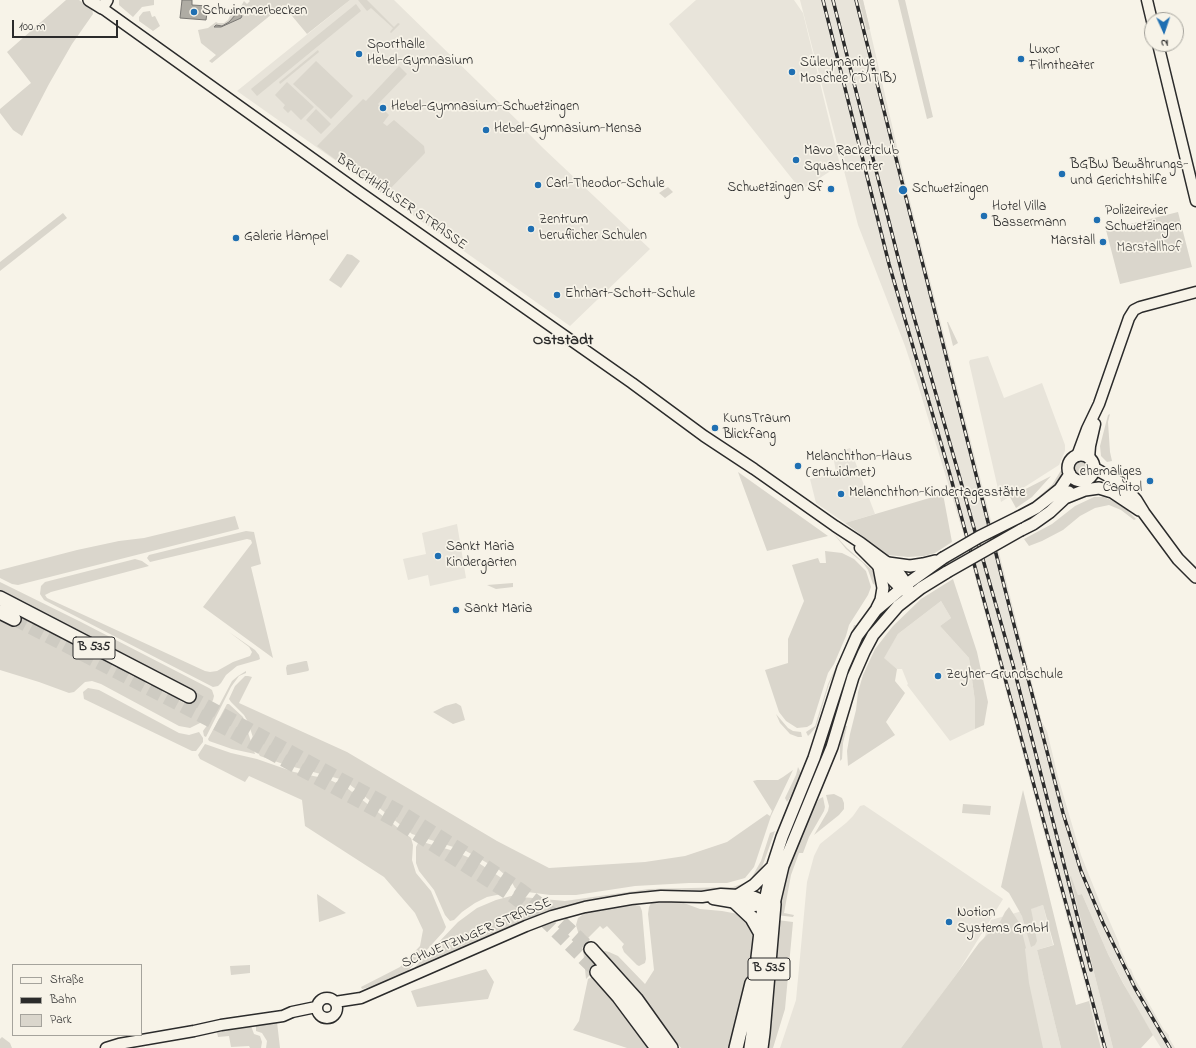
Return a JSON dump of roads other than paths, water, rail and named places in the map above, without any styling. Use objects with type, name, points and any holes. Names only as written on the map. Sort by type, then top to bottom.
[{"type":"highway","name":"B 535","points":[[0,598],[189,696]]},
{"type":"highway","points":[[0,612],[14,619]]},
{"type":"highway","points":[[737,899],[752,918],[760,932]]},
{"type":"highway","name":"B 535","points":[[751,1048],[754,1034],[758,991],[757,966],[760,932],[767,904]]},
{"type":"highway","name":"B 535","points":[[761,1048],[763,1033],[767,904]]},
{"type":"highway","points":[[591,949],[636,999],[668,1046]]},
{"type":"highway","name":"B 535","points":[[736,1048],[750,988],[757,966]]},
{"type":"highway","points":[[597,972],[619,997],[668,1046]]},
{"type":"main road","points":[[89,0],[104,4]]},
{"type":"main road","points":[[1092,463],[1094,472],[1090,478],[1082,482],[1074,478],[1068,470],[1069,463],[1077,456],[1081,455],[1119,482],[1136,500],[1144,514],[1178,559],[1196,577]]},
{"type":"main road","points":[[767,904],[832,747],[853,677],[873,636],[898,606],[911,596],[947,572],[1043,517],[1065,498],[1071,489],[1074,478]]},
{"type":"main road","points":[[876,610],[904,586],[943,558],[979,537],[1036,508],[1074,478]]},
{"type":"main road","points":[[1065,498],[1085,490],[1099,488],[1122,497],[1144,514]]},
{"type":"main road","points":[[767,904],[772,868],[782,837],[814,758],[845,662],[857,636],[876,610],[881,600],[884,565],[918,565],[943,558]]},
{"type":"main road","points":[[737,899],[772,868]]},
{"type":"street","points":[[1147,0],[1150,12]]},
{"type":"street","name":"BRUCHHÄUSER STRASSE","points":[[104,4],[352,187],[632,383],[683,421],[861,543],[884,565],[900,574],[904,586]]},
{"type":"street","points":[[1160,52],[1196,201]]},
{"type":"street","points":[[1077,456],[1087,429],[1099,404],[1129,318],[1134,310],[1140,307],[1196,292]]},
{"type":"street","points":[[1092,463],[1090,446],[1099,404]]},
{"type":"street","points":[[904,586],[911,596]]},
{"type":"street","name":"SCHWETZINGER STRASSE","points":[[336,1006],[361,998],[526,926],[567,912],[603,903],[660,896],[702,896],[737,899],[754,906],[767,904]]},
{"type":"street","points":[[106,1048],[119,1044],[194,1032],[221,1025],[283,1016],[292,1012],[318,1011],[325,1018],[330,1018],[333,1016],[336,1006],[330,998],[325,997],[320,1000],[318,1011]]},
{"type":"tunnel","points":[[14,619],[228,730],[397,822],[512,896],[547,923],[597,972]]},
{"type":"tunnel","points":[[189,696],[401,812],[463,851],[520,889],[553,914],[591,949]]},
{"type":"railway","points":[[823,0],[889,264],[949,471],[1105,1048]]},
{"type":"railway","points":[[833,0],[906,289],[1013,665],[1091,970]]},
{"type":"railway","points":[[856,0],[1063,813],[1081,871],[1103,923],[1135,988],[1170,1048]]},
{"type":"place","name":"Schwimmerbecken","points":[[194,12]]},
{"type":"place","name":"Sporthalle Hebel-Gymnasium","points":[[359,54]]},
{"type":"place","name":"Luxor Filmtheater","points":[[1021,59]]},
{"type":"place","name":"Süleymaniye Moschee (DITIB)","points":[[792,72]]},
{"type":"place","name":"Hebel-Gymnasium-Schwetzingen","points":[[383,108]]},
{"type":"place","name":"Hebel-Gymnasium-Mensa","points":[[486,130]]},
{"type":"place","name":"Mavo Racketclub Squashcenter","points":[[796,160]]},
{"type":"place","name":"BGBW Bewährungs- und Gerichtshilfe","points":[[1062,174]]},
{"type":"place","name":"Carl-Theodor-Schule","points":[[538,185]]},
{"type":"place","name":"Schwetzingen Sf","points":[[831,189]]},
{"type":"place","name":"Schwetzingen","points":[[903,190]]},
{"type":"place","name":"Hotel Villa Bassermann","points":[[984,216]]},
{"type":"place","name":"Polizeirevier Schwetzingen","points":[[1097,220]]},
{"type":"place","name":"Zentrum beruflicher Schulen","points":[[531,229]]},
{"type":"place","name":"Galerie Hampel","points":[[236,238]]},
{"type":"place","name":"Marstall","points":[[1103,242]]},
{"type":"place","name":"Ehrhart-Schott-Schule","points":[[557,295]]},
{"type":"place","name":"KunsTraum Blickfang","points":[[715,428]]},
{"type":"place","name":"Melanchthon-Haus (entwidmet)","points":[[798,466]]},
{"type":"place","name":"ehemaliges Capitol","points":[[1150,481]]},
{"type":"place","name":"Melanchthon-Kindertagesstätte","points":[[841,494]]},
{"type":"place","name":"Sankt Maria Kindergarten","points":[[438,556]]},
{"type":"place","name":"Sankt Maria","points":[[456,610]]},
{"type":"place","name":"Zeyher-Grundschule","points":[[938,676]]},
{"type":"place","name":"Notion Systems GmbH","points":[[949,922]]},
{"type":"district","name":"Oststadt","points":[[563,341]]},
{"type":"park label","name":"Marstallhof","points":[[1149,249]]}]
